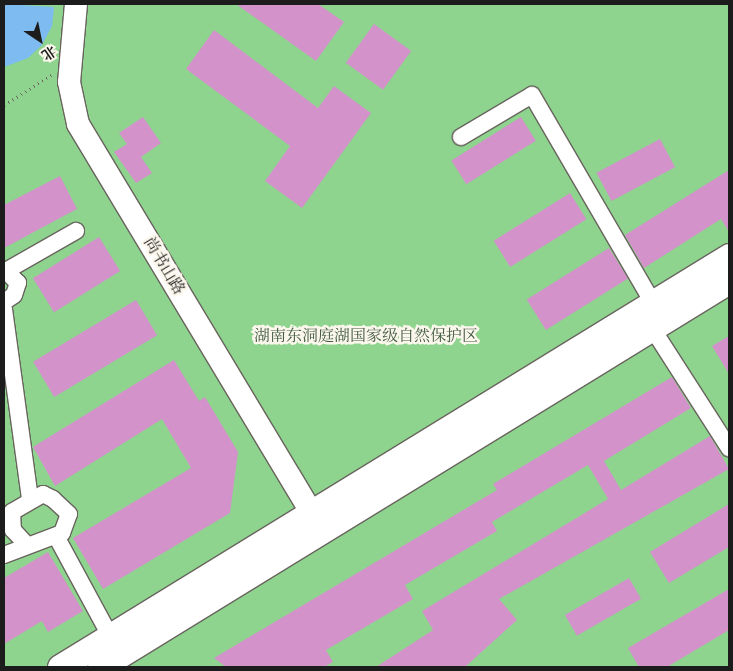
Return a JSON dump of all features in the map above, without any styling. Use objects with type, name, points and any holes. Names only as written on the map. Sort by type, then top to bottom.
[{"type":"main road","points":[[60,667],[729,256]]},
{"type":"main road","points":[[100,667],[729,281]]},
{"type":"street","name":"尚书山路","points":[[76,4],[69,82],[78,124],[312,513]]},
{"type":"street","points":[[461,137],[532,95],[653,303]]},
{"type":"street","points":[[4,302],[14,295],[18,283],[5,272],[76,231]]},
{"type":"street","points":[[4,309],[30,500]]},
{"type":"street","points":[[652,328],[729,448]]},
{"type":"street","points":[[4,555],[25,544],[62,533],[69,514],[43,494],[12,512],[13,530],[25,544]]},
{"type":"street","points":[[56,536],[110,636]]},
{"type":"path","points":[[4,105],[36,88],[54,72]]},
{"type":"green space","name":"湖南东洞庭湖国家级自然保护区","points":[[4,4],[729,4],[729,667],[4,667]]},
{"type":"water","points":[[4,4],[54,7],[52,26],[42,45],[28,58],[4,67]]},
{"type":"building","points":[[236,4],[318,4],[344,22],[316,61]]},
{"type":"building","points":[[374,24],[411,51],[383,90],[346,63]]},
{"type":"building","points":[[214,30],[318,108],[334,86],[371,113],[302,208],[265,181],[290,146],[186,69]]},
{"type":"building","points":[[143,117],[161,143],[141,157],[152,173],[136,183],[114,152],[127,144],[119,133]]},
{"type":"building","points":[[521,117],[536,141],[466,184],[451,160]]},
{"type":"building","points":[[660,139],[675,167],[611,201],[596,173]]},
{"type":"building","points":[[729,170],[729,232],[721,219],[644,268],[625,235]]},
{"type":"building","points":[[60,176],[77,209],[4,248],[4,205]]},
{"type":"building","points":[[570,193],[586,219],[510,267],[494,241]]},
{"type":"building","points":[[99,237],[120,271],[54,312],[33,278]]},
{"type":"building","points":[[609,248],[628,279],[546,330],[527,299]]},
{"type":"building","points":[[136,300],[157,335],[54,397],[33,362]]},
{"type":"building","points":[[729,336],[729,374],[712,346]]},
{"type":"building","points":[[174,360],[199,401],[205,397],[238,452],[230,513],[103,589],[73,538],[191,468],[162,419],[55,486],[33,447]]},
{"type":"building","points":[[672,377],[691,408],[604,461],[621,490],[710,436],[729,469],[499,599],[517,620],[465,667],[376,667],[433,630],[422,611],[608,499],[588,465],[492,522],[497,531],[405,585],[413,599],[326,650],[333,662],[324,667],[226,667],[214,658],[497,490],[493,484]]},
{"type":"building","points":[[729,504],[729,547],[669,583],[650,552]]},
{"type":"building","points":[[48,552],[83,611],[48,632],[42,621],[4,644],[4,578]]},
{"type":"building","points":[[629,578],[641,599],[577,636],[565,615]]},
{"type":"building","points":[[729,589],[729,630],[667,667],[639,667],[628,648]]}]
